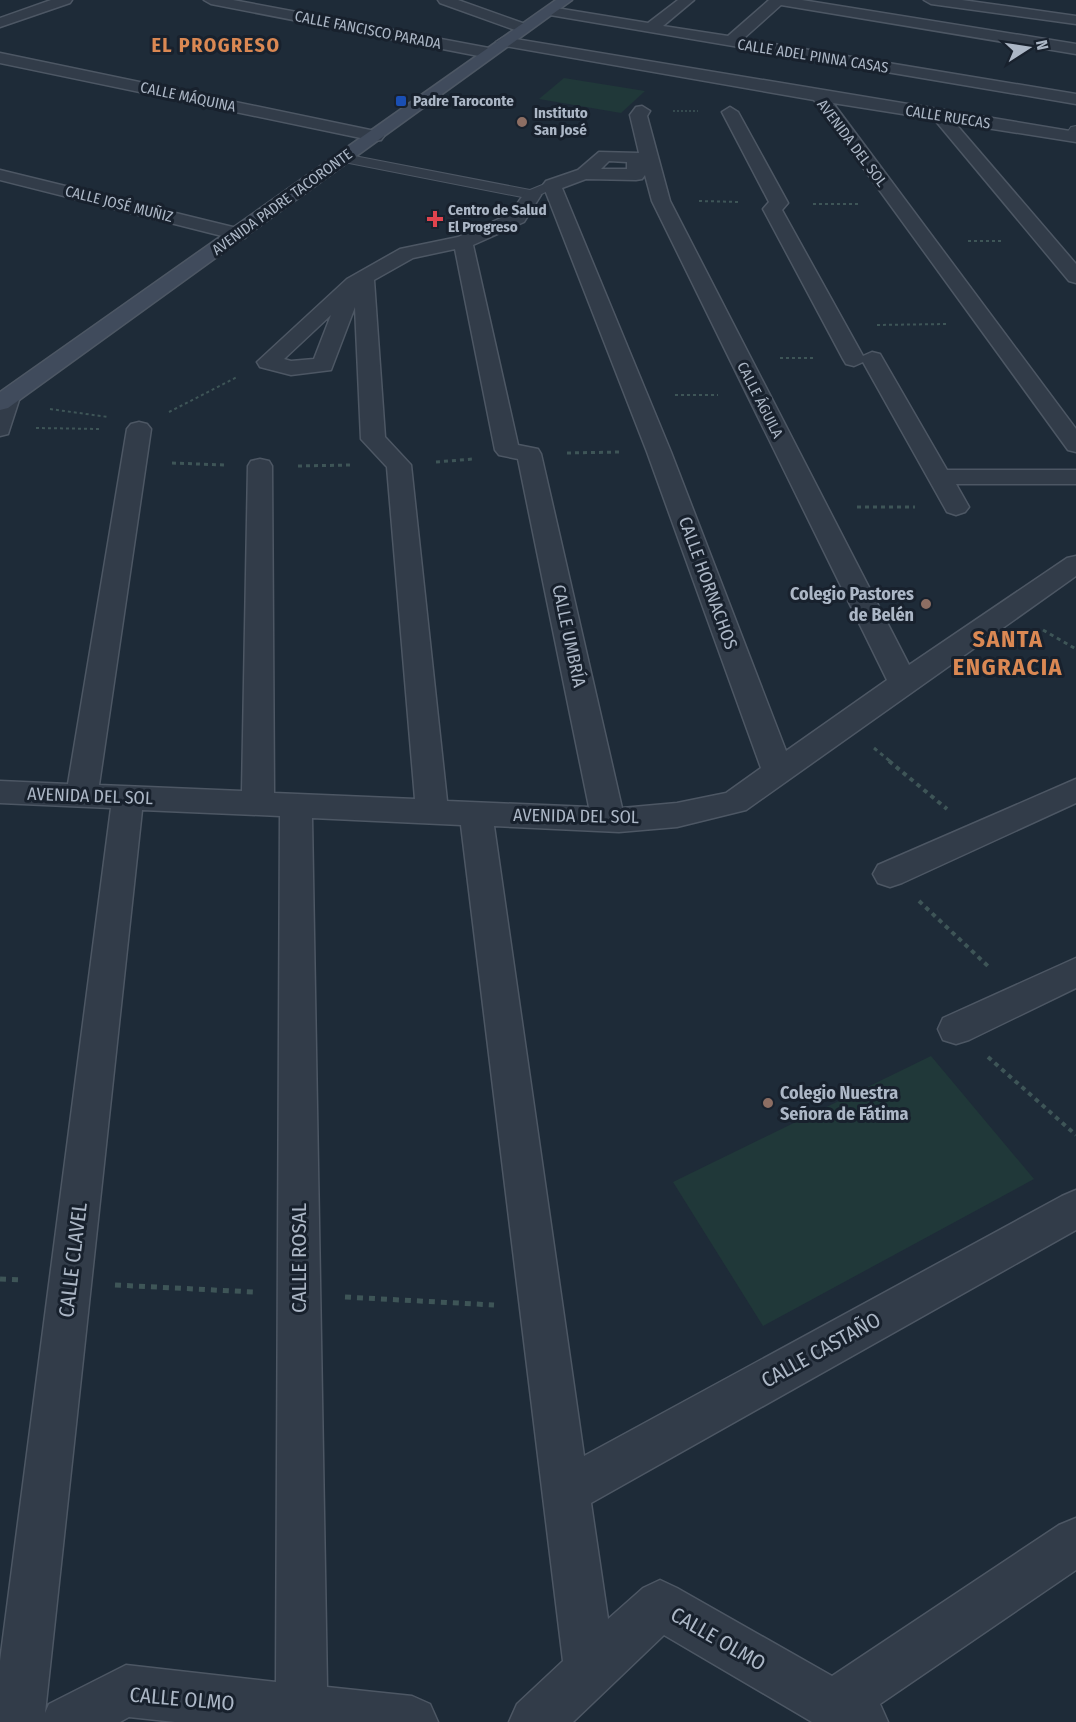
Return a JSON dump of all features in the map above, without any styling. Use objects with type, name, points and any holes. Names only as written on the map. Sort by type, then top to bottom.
[{"type":"main road","name":"AVENIDA PADRE TACORONTE","points":[[4,400],[565,0]]},
{"type":"street","points":[[0,23],[65,0]]},
{"type":"street","name":"CALLE FANCISCO PARADA","points":[[211,0],[496,48]]},
{"type":"street","points":[[445,0],[523,28]]},
{"type":"street","points":[[650,29],[687,0]]},
{"type":"street","points":[[730,42],[777,0],[1076,49]]},
{"type":"street","points":[[931,0],[1076,20]]},
{"type":"street","name":"CALLE ADEL PINNA CASAS","points":[[550,11],[1076,99]]},
{"type":"street","points":[[846,28],[861,14]]},
{"type":"street","points":[[906,71],[944,28]]},
{"type":"street","points":[[781,89],[831,42]]},
{"type":"street","points":[[1000,87],[1032,42]]},
{"type":"street","name":"AVENIDA DEL SOL","points":[[496,48],[819,96],[1076,445]]},
{"type":"street","name":"CALLE MÁQUINA","points":[[0,58],[375,136]]},
{"type":"street","name":"CALLE RUECAS","points":[[819,96],[1075,135]]},
{"type":"street","name":"CALLE ÁGUILA","points":[[642,111],[638,115],[661,201],[903,683]]},
{"type":"street","points":[[730,112],[778,203],[772,209],[835,325],[863,359],[956,507]]},
{"type":"street","points":[[940,116],[1076,277]]},
{"type":"street","points":[[1048,132],[1069,154]]},
{"type":"street","points":[[552,185],[584,174]]},
{"type":"street","name":"CALLE JOSÉ MUÑIZ","points":[[0,175],[238,234]]},
{"type":"street","name":"CALLE HORNACHOS","points":[[552,185],[659,452],[778,771]]},
{"type":"street","points":[[359,280],[323,364],[291,368],[268,362],[359,280],[407,253],[463,242],[517,218],[531,195]]},
{"type":"street","points":[[463,242],[507,450],[529,454]]},
{"type":"street","points":[[359,280],[373,439],[399,465],[432,811]]},
{"type":"street","points":[[0,428],[4,400]]},
{"type":"street","points":[[82,796],[139,429]]},
{"type":"street","name":"CALLE UMBRÍA","points":[[529,454],[608,819]]},
{"type":"street","name":"CALLE ROSAL","points":[[260,466],[277,804],[302,1710]]},
{"type":"street","points":[[939,477],[1076,477]]},
{"type":"street","name":"AVENIDA DEL SOL","points":[[0,792],[608,819],[677,816],[735,802],[1076,564]]},
{"type":"street","points":[[890,874],[1076,790]]},
{"type":"street","name":"CALLE CLAVEL","points":[[18,1722],[128,797]]},
{"type":"street","points":[[476,813],[590,1671]]},
{"type":"street","points":[[956,1029],[1076,972]]},
{"type":"street","name":"CALLE CASTAÑO","points":[[565,1492],[1076,1209]]},
{"type":"street","points":[[848,1714],[1076,1542]]},
{"type":"street","name":"CALLE OLMO","points":[[534,1722],[660,1605],[848,1714]]},
{"type":"street","name":"CALLE OLMO","points":[[67,1722],[126,1691],[412,1722]]},
{"type":"lane","points":[[344,158],[531,195],[552,185]]},
{"type":"path","points":[[835,325],[987,324]]},
{"type":"path","points":[[739,357],[863,359]]},
{"type":"path","points":[[637,395],[758,395]]},
{"type":"path","points":[[0,428],[139,429],[161,462],[260,466],[399,465],[529,454],[659,452]]},
{"type":"path","points":[[814,507],[956,507]]},
{"type":"path","points":[[846,724],[977,835]]},
{"type":"path","points":[[890,874],[1021,998]]},
{"type":"path","points":[[956,1029],[1076,1135]]},
{"type":"green space","points":[[564,78],[645,91],[621,113],[539,99]]},
{"type":"green space","points":[[931,1056],[1034,1179],[763,1326],[673,1182]]},
{"type":"place","name":"Padre Taroconte","points":[[401,101]]},
{"type":"place","name":"Instituto San José","points":[[522,122]]},
{"type":"place","name":"Centro de Salud El Progreso","points":[[435,219]]},
{"type":"place","name":"Colegio Pastores de Belén","points":[[926,604]]},
{"type":"place","name":"Colegio Nuestra Señora de Fátima","points":[[768,1103]]},
{"type":"district","name":"EL PROGRESO","points":[[216,45]]},
{"type":"district","name":"SANTA ENGRACIA","points":[[1008,653]]}]
